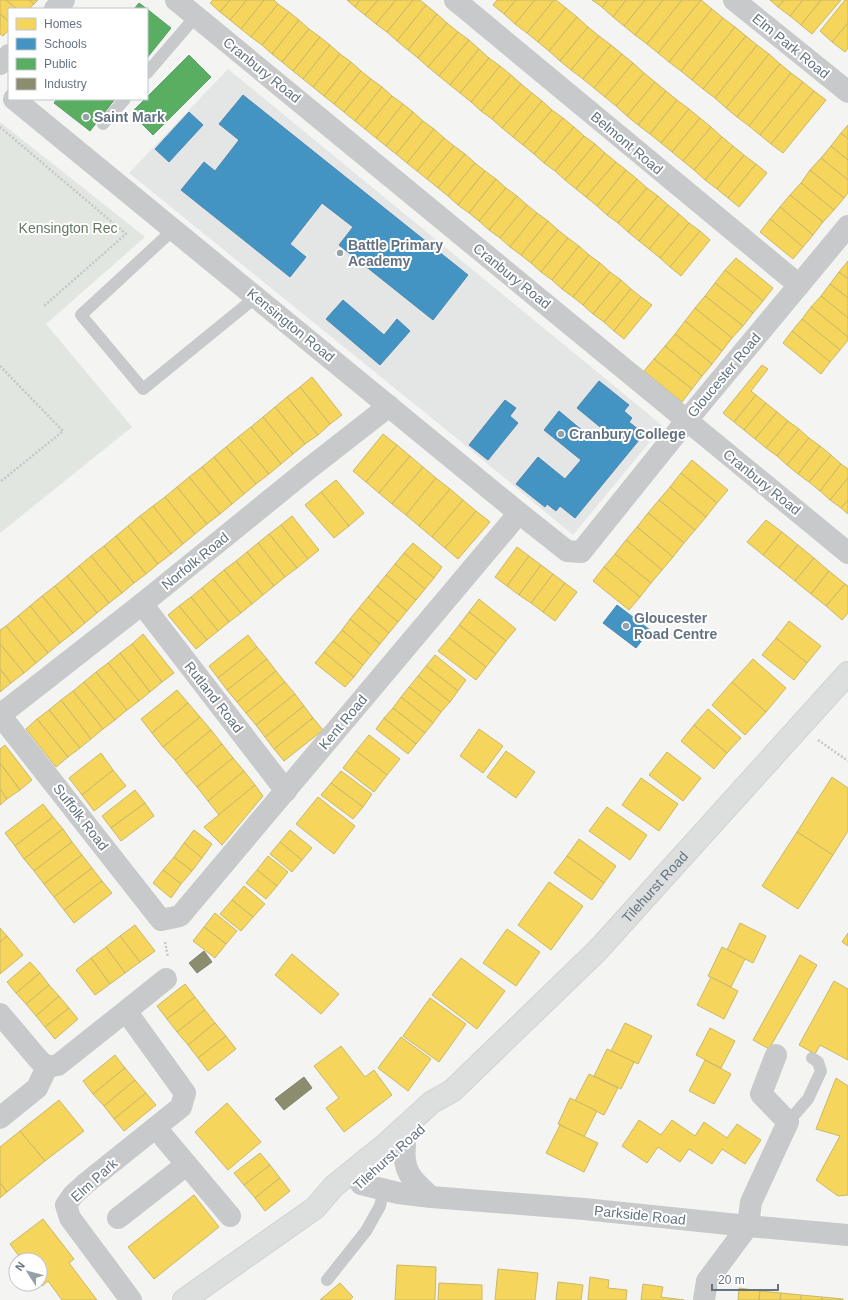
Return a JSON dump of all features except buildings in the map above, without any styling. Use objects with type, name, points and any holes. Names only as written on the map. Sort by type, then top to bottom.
[{"type":"street","points":[[56,8],[64,0]]},
{"type":"street","name":"Cranbury Road","points":[[176,0],[848,552]]},
{"type":"street","name":"Belmont Road","points":[[454,0],[799,285]]},
{"type":"street","name":"Elm Park Road","points":[[734,0],[848,92]]},
{"type":"street","points":[[0,64],[8,56]]},
{"type":"street","points":[[0,87],[8,94]]},
{"type":"street","name":"Kensington Road","points":[[15,100],[567,551]]},
{"type":"street","name":"Gloucester Road","points":[[567,551],[581,552],[687,420],[848,226]]},
{"type":"street","name":"Norfolk Road","points":[[0,715],[142,604],[389,406]]},
{"type":"street","name":"Kent Road","points":[[161,920],[180,916],[519,513]]},
{"type":"street","name":"Rutland Road","points":[[142,604],[286,790]]},
{"type":"street","name":"Tilehurst Road","points":[[315,1208],[341,1199],[361,1184],[383,1166],[439,1112],[452,1091],[597,951],[848,673]]},
{"type":"street","name":"Suffolk Road","points":[[0,715],[161,920]]},
{"type":"street","points":[[47,1067],[58,1065],[166,979]]},
{"type":"street","name":"Elm Park","points":[[126,1011],[185,1093],[181,1107],[86,1184],[66,1205],[70,1218],[131,1300]]},
{"type":"street","points":[[0,1014],[39,1060],[47,1067]]},
{"type":"street","points":[[704,1300],[707,1282],[748,1226],[751,1202],[788,1122],[761,1094],[776,1055]]},
{"type":"street","points":[[0,1118],[37,1088],[47,1067]]},
{"type":"street","name":"Tilehurst Road","points":[[184,1300],[315,1208],[334,1186],[386,1144],[432,1102],[452,1091]]},
{"type":"street","points":[[156,1128],[230,1216]]},
{"type":"street","points":[[405,1145],[404,1157],[408,1172],[416,1184],[431,1197]]},
{"type":"street","points":[[118,1218],[186,1164]]},
{"type":"street","name":"Parkside Road","points":[[361,1184],[398,1193],[431,1197],[584,1209],[848,1235]]},
{"type":"lane","points":[[148,72],[196,16]]},
{"type":"lane","points":[[103,124],[124,100]]},
{"type":"lane","points":[[173,230],[81,315],[143,389],[256,296]]},
{"type":"lane","points":[[788,1122],[808,1099],[821,1072],[818,1062],[812,1058]]},
{"type":"lane","points":[[327,1280],[366,1232],[380,1206],[384,1189]]},
{"type":"path","points":[[0,127],[126,234],[44,306]]},
{"type":"path","points":[[0,366],[63,431],[0,482]]},
{"type":"path","points":[[800,726],[848,761]]},
{"type":"path","points":[[161,920],[168,957],[166,979]]},
{"type":"shaded area","name":"Battle Primary Academy","points":[[228,69],[663,426],[573,535],[460,441],[129,173]]},
{"type":"green space","name":"Kensington Rec","points":[[0,122],[145,237],[46,324],[132,427],[0,533]]},
{"type":"place","name":"Saint Mark","points":[[86,117]]},
{"type":"place","name":"Battle Primary Academy","points":[[340,253]]},
{"type":"place","name":"Cranbury College","points":[[561,434]]},
{"type":"place","name":"Gloucester Road Centre","points":[[626,626]]}]
